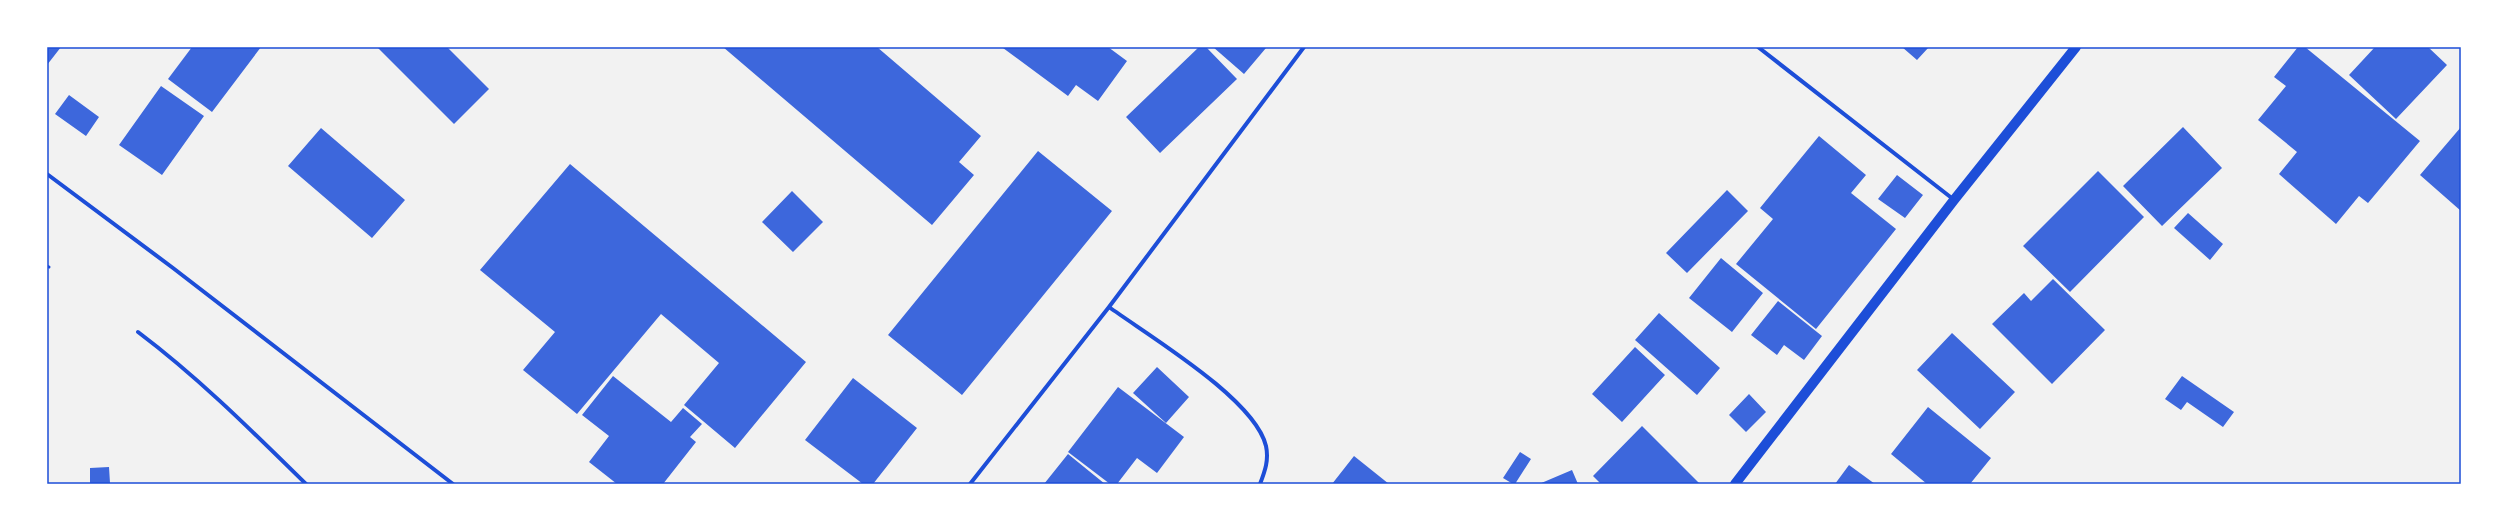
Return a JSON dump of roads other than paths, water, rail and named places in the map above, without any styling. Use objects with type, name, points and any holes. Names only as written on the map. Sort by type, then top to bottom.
[{"type":"main road","points":[[1735,484],[1954,200],[2076,47]]},
{"type":"street","points":[[970,484],[1108,307],[1304,47]]},
{"type":"street","points":[[1758,47],[1954,200]]},
{"type":"street","points":[[47,174],[453,484]]},
{"type":"street","points":[[1108,307],[1225,391],[1244,408],[1257,426],[1266,446],[1267,464],[1260,484]]},
{"type":"street","points":[[138,332],[168,355],[231,410],[306,484]]}]
